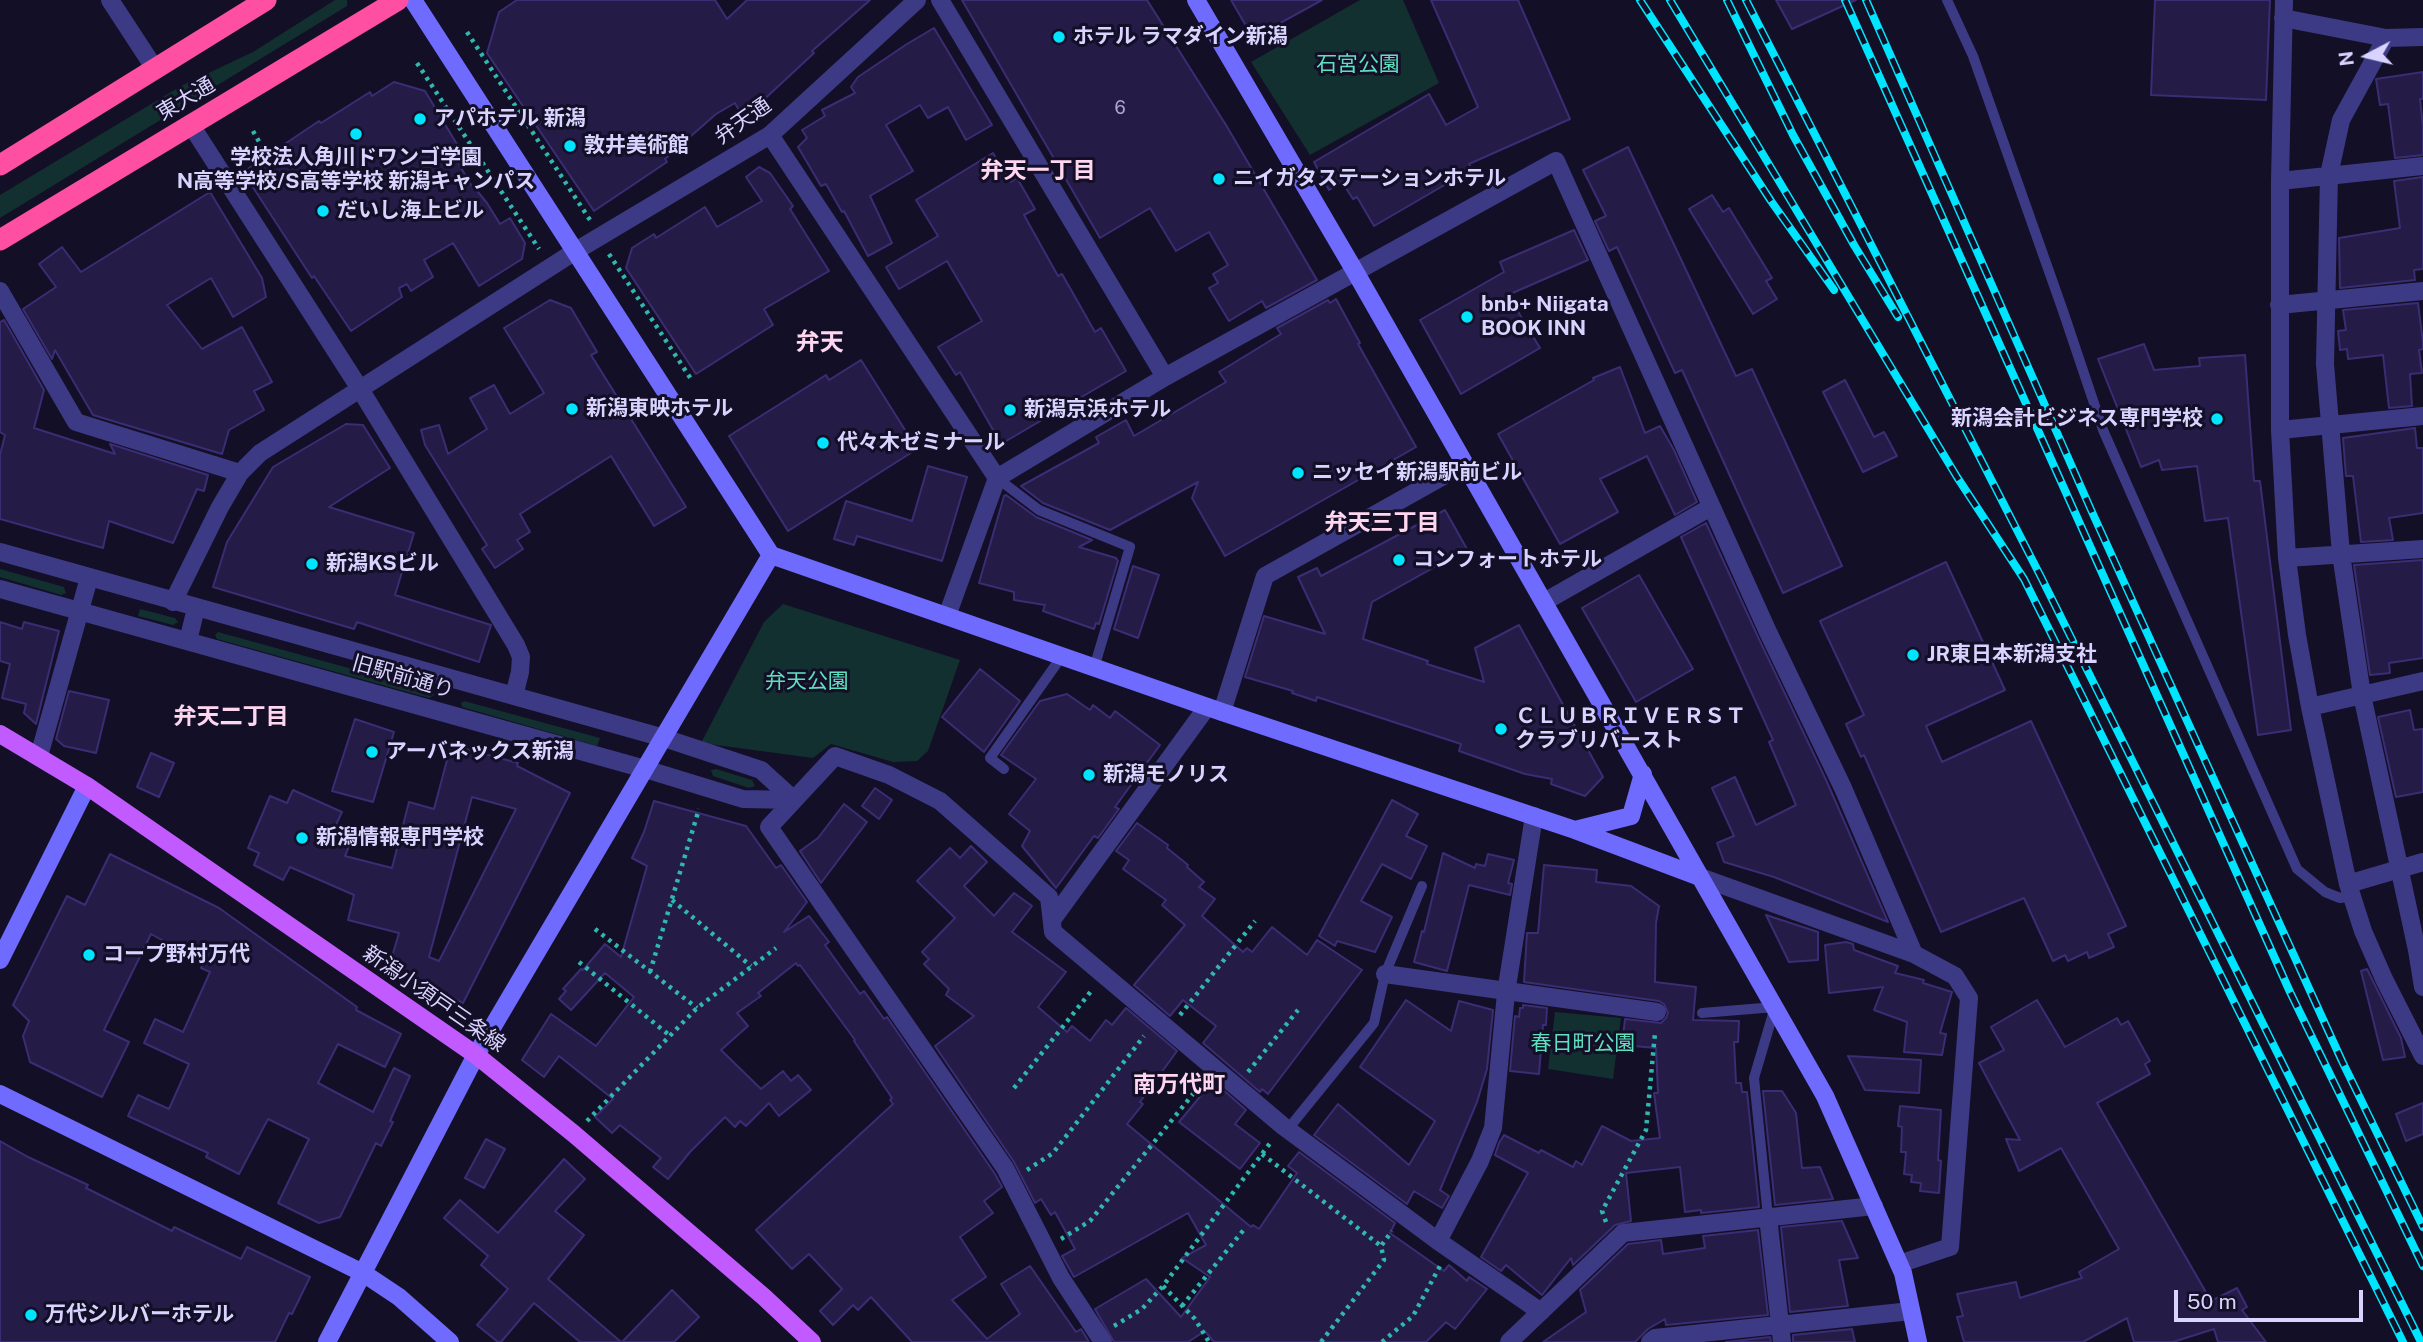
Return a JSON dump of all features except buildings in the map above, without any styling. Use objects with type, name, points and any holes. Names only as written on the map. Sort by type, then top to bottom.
[{"type":"highway","name":"東大通","points":[[0,165],[266,0]]},
{"type":"highway","name":"東大通","points":[[0,240],[398,0]]},
{"type":"main road","name":"新潟小須戸三条線","points":[[0,734],[87,786],[477,1055],[574,1134],[764,1297],[812,1342]]},
{"type":"street","points":[[110,0],[155,69]]},
{"type":"street","points":[[412,0],[771,555],[1094,668],[1575,830],[1914,954],[1955,976],[1969,998],[1950,1247],[1899,1264]]},
{"type":"street","name":"弁天通","points":[[173,601],[220,507],[240,473],[260,453],[574,252],[770,135],[917,0]]},
{"type":"street","points":[[940,0],[1165,377]]},
{"type":"street","points":[[1196,0],[1356,272],[1825,1096],[1899,1264],[1918,1342]]},
{"type":"street","points":[[2423,37],[2386,38],[2284,9],[2279,305],[2280,430],[2287,558],[2310,707],[2350,890],[2363,931],[2423,1056]]},
{"type":"street","points":[[2386,38],[2341,120],[2329,176],[2325,365],[2341,554],[2362,695],[2423,987]]},
{"type":"street","points":[[191,125],[360,389],[516,645],[521,657],[514,696]]},
{"type":"street","points":[[770,135],[997,478]]},
{"type":"street","points":[[947,616],[997,478],[1165,377],[1556,162],[1768,632],[1843,788],[1914,954]]},
{"type":"street","points":[[2280,181],[2423,166]]},
{"type":"street","points":[[0,291],[76,422],[240,473]]},
{"type":"street","points":[[2279,305],[2423,291]]},
{"type":"street","points":[[2280,430],[2423,416]]},
{"type":"street","points":[[1052,919],[1215,709],[1265,576],[1465,464]]},
{"type":"street","points":[[1544,602],[1711,507]]},
{"type":"street","points":[[2287,558],[2423,549]]},
{"type":"street","points":[[0,552],[664,738],[761,770],[794,800]]},
{"type":"street","points":[[327,1342],[477,1055],[771,555]]},
{"type":"street","points":[[38,756],[89,578]]},
{"type":"street","name":"旧駅前通り","points":[[0,589],[645,769],[743,800],[794,800]]},
{"type":"street","points":[[188,640],[197,608]]},
{"type":"street","points":[[2310,707],[2423,681]]},
{"type":"street","points":[[1101,1339],[1061,1278],[1005,1168],[769,827],[835,756],[890,775],[940,801],[1049,897],[1053,932],[1286,1128],[1443,1245],[1541,1312]]},
{"type":"street","points":[[1575,830],[1632,816],[1643,774]]},
{"type":"street","points":[[0,960],[87,786]]},
{"type":"street","points":[[1443,1245],[1493,1128],[1506,992],[1534,816]]},
{"type":"street","points":[[2350,890],[2399,867],[2423,862]]},
{"type":"street","points":[[1385,974],[1657,1012]]},
{"type":"street","points":[[0,1094],[363,1273],[399,1297],[450,1342]]},
{"type":"street","points":[[1509,1342],[1623,1233],[1874,1206]]},
{"type":"street","points":[[1768,1217],[1781,1333]]},
{"type":"street","points":[[1650,1342],[1655,1338],[1781,1333],[1911,1311]]},
{"type":"lane","points":[[1947,0],[1973,56],[2102,430],[2297,869],[2325,892],[2340,898],[2350,890]]},
{"type":"lane","points":[[997,478],[1039,510],[1130,547],[1094,668]]},
{"type":"lane","points":[[1004,769],[990,758],[1062,656]]},
{"type":"lane","points":[[1286,1128],[1374,1023],[1385,974],[1422,887]]},
{"type":"lane","points":[[1702,1013],[1775,1007],[1754,1078],[1768,1217]]},
{"type":"path","points":[[467,32],[593,225]]},
{"type":"path","points":[[417,62],[543,255]]},
{"type":"path","points":[[253,131],[262,147]]},
{"type":"path","points":[[608,252],[691,379]]},
{"type":"path","points":[[650,972],[699,809]]},
{"type":"path","points":[[672,900],[751,966]]},
{"type":"path","points":[[1011,1180],[1053,1153],[1255,921]]},
{"type":"path","points":[[595,929],[697,1008]]},
{"type":"path","points":[[574,1134],[697,1008],[776,948]]},
{"type":"path","points":[[579,962],[669,1035]]},
{"type":"path","points":[[1014,1088],[1104,975]]},
{"type":"path","points":[[1236,1086],[1298,1010]]},
{"type":"path","points":[[1613,1243],[1602,1211],[1646,1130],[1657,1012]]},
{"type":"path","points":[[1046,1249],[1090,1221],[1214,1067]]},
{"type":"path","points":[[1101,1339],[1142,1309],[1163,1286],[1262,1154],[1286,1128]]},
{"type":"path","points":[[1262,1154],[1381,1246],[1384,1260],[1321,1342]]},
{"type":"path","points":[[1381,1246],[1403,1215]]},
{"type":"path","points":[[1182,1306],[1246,1227]]},
{"type":"path","points":[[1382,1342],[1413,1316],[1443,1245]]},
{"type":"path","points":[[1163,1286],[1195,1319],[1209,1342]]},
{"type":"green space","points":[[335,0],[347,0],[347,6],[0,218],[0,195],[181,86],[253,52]]},
{"type":"green space","name":"石宮公園","points":[[1360,0],[1403,0],[1439,83],[1310,155],[1251,62]]},
{"type":"green space","points":[[0,569],[64,587],[66,593],[61,595],[0,577]]},
{"type":"green space","name":"弁天公園","points":[[783,604],[960,660],[928,751],[917,761],[893,762],[831,744],[813,758],[701,743],[764,622]]},
{"type":"green space","points":[[140,609],[175,618],[178,622],[173,625],[138,616]]},
{"type":"green space","points":[[218,632],[432,691],[434,695],[429,698],[217,639],[215,635]]},
{"type":"green space","points":[[464,701],[600,738],[597,746],[462,707],[461,703]]},
{"type":"green space","points":[[716,769],[752,780],[755,786],[749,788],[713,776],[711,770]]},
{"type":"green space","name":"春日町公園","points":[[1555,1012],[1621,1018],[1613,1079],[1548,1069]]},
{"type":"railway","points":[[1640,0],[1771,201],[1834,290]]},
{"type":"railway","points":[[1670,0],[1957,477],[2024,579],[2403,1342]]},
{"type":"railway","points":[[1727,0],[1793,135],[1854,245],[1898,317]]},
{"type":"railway","points":[[1746,0],[2041,577],[2421,1342]]},
{"type":"railway","points":[[1845,0],[2290,992],[2423,1266]]},
{"type":"railway","points":[[1866,0],[2092,512],[2342,1061],[2423,1227]]},
{"type":"place","name":"ホテル ラマダイン新潟","points":[[1059,37]]},
{"type":"place","name":"アパホテル 新潟","points":[[420,119]]},
{"type":"place","name":"学校法人角川ドワンゴ学園 N高等学校/S高等学校 新潟キャンパス","points":[[356,134]]},
{"type":"place","name":"敦井美術館","points":[[570,146]]},
{"type":"place","name":"ニイガタステーションホテル","points":[[1219,179]]},
{"type":"place","name":"だいし海上ビル","points":[[323,211]]},
{"type":"place","name":"bnb+ Niigata BOOK INN","points":[[1467,317]]},
{"type":"place","name":"新潟東映ホテル","points":[[572,409]]},
{"type":"place","name":"新潟京浜ホテル","points":[[1010,410]]},
{"type":"place","name":"新潟会計ビジネス専門学校","points":[[2217,419]]},
{"type":"place","name":"代々木ゼミナール","points":[[823,443]]},
{"type":"place","name":"ニッセイ新潟駅前ビル","points":[[1298,473]]},
{"type":"place","name":"コンフォートホテル","points":[[1399,560]]},
{"type":"place","name":"新潟KSビル","points":[[312,564]]},
{"type":"place","name":"JR東日本新潟支社","points":[[1913,655]]},
{"type":"place","name":"ＣＬＵＢＲＩＶＥＲＳＴ クラブリバースト","points":[[1501,729]]},
{"type":"place","name":"アーバネックス新潟","points":[[372,752]]},
{"type":"place","name":"新潟モノリス","points":[[1089,775]]},
{"type":"place","name":"新潟情報専門学校","points":[[302,838]]},
{"type":"place","name":"コープ野村万代","points":[[89,955]]},
{"type":"place","name":"万代シルバーホテル","points":[[31,1315]]},
{"type":"district","name":"弁天一丁目","points":[[1038,171]]},
{"type":"district","name":"弁天","points":[[820,343]]},
{"type":"district","name":"弁天三丁目","points":[[1382,523]]},
{"type":"district","name":"弁天二丁目","points":[[231,717]]},
{"type":"district","name":"南万代町","points":[[1179,1085]]}]
